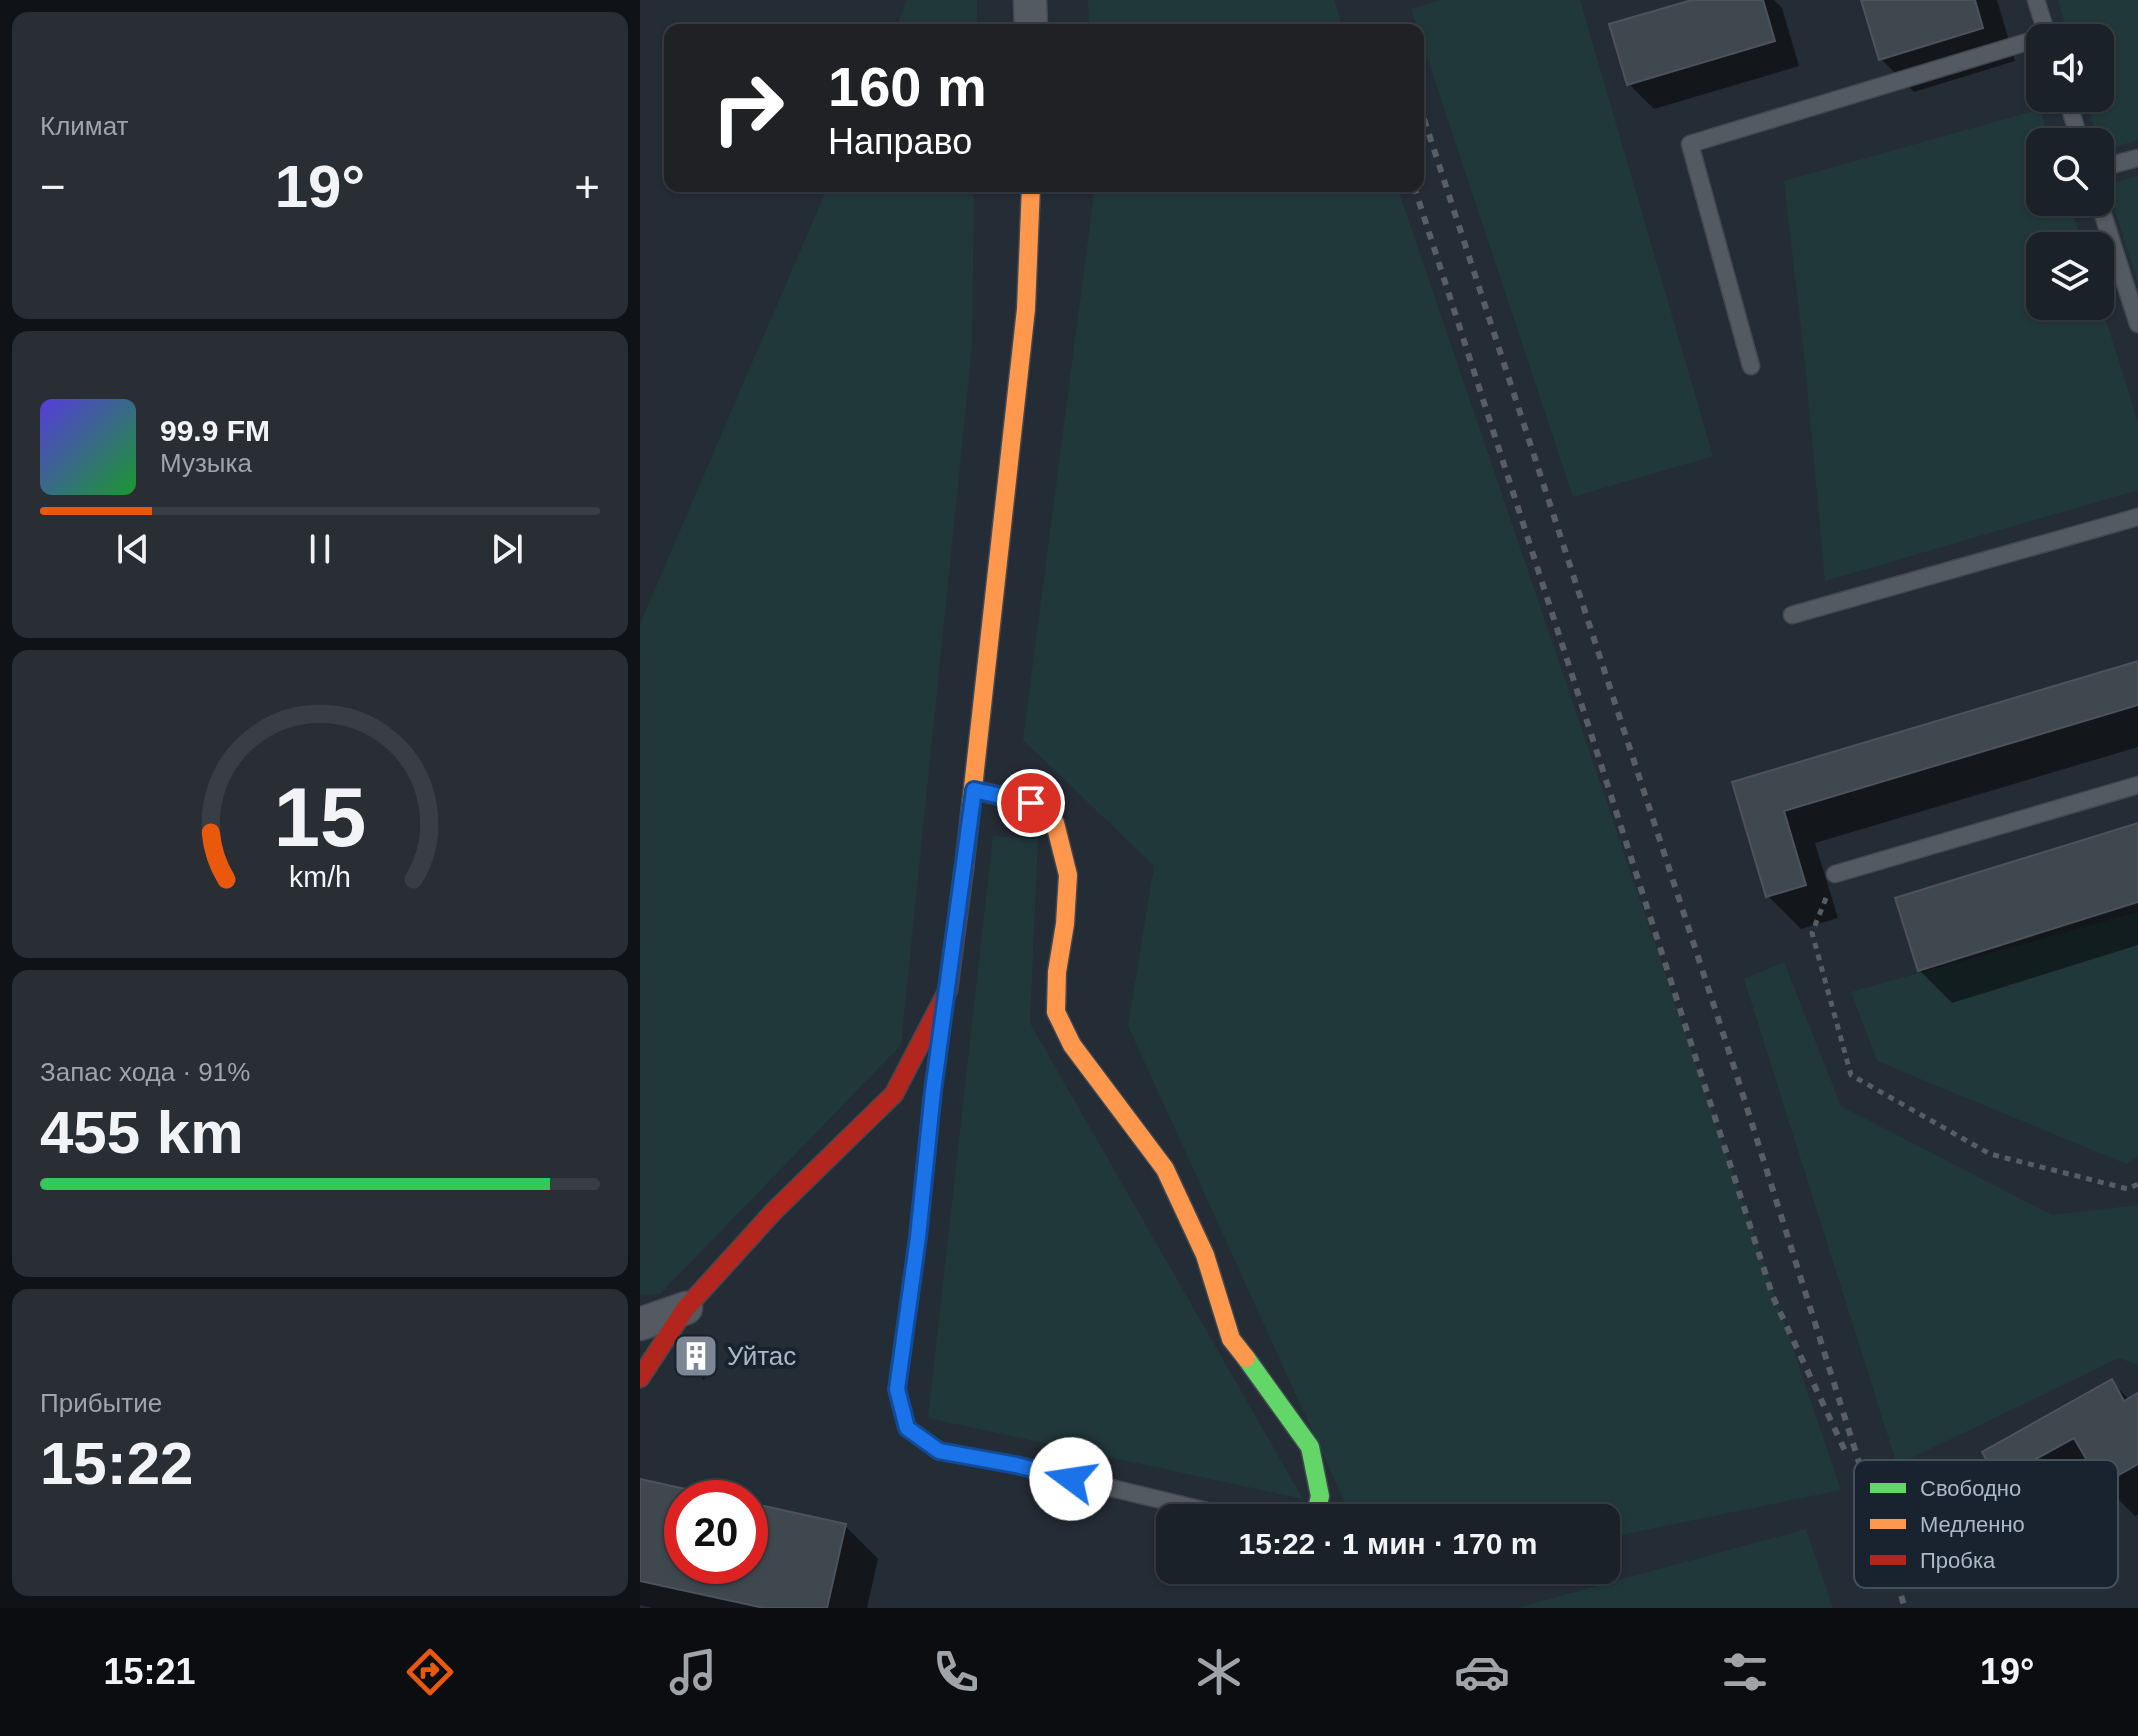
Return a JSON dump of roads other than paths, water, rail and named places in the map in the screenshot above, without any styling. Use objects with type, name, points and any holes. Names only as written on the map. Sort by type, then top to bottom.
[{"type":"street","points":[[1030,0],[1031,24]]},
{"type":"street","points":[[640,1378],[686,1308],[774,1211],[894,1094],[948,990],[974,790],[1026,309],[1031,192]]},
{"type":"street","points":[[974,790],[1031,803],[1055,823],[1068,875],[1065,924],[1057,972],[1056,1012],[1072,1045],[1165,1169],[1205,1255],[1231,1339],[1310,1447],[1320,1496],[1318,1504]]},
{"type":"street","points":[[640,1324],[686,1308]]},
{"type":"lane","points":[[2036,0],[2041,24]]},
{"type":"lane","points":[[1751,366],[1690,144],[2026,43]]},
{"type":"lane","points":[[2114,164],[2138,158]]},
{"type":"lane","points":[[2103,216],[2138,324]]},
{"type":"lane","points":[[1792,615],[2138,517]]},
{"type":"lane","points":[[1835,874],[2138,785]]},
{"type":"lane","points":[[948,990],[897,1389],[907,1428],[939,1451],[1016,1465],[1178,1504]]},
{"type":"railway","points":[[1424,119],[1735,1070],[1858,1460]]},
{"type":"railway","points":[[1416,192],[1773,1297],[1846,1453]]},
{"type":"railway","points":[[1899,1588],[1905,1608]]},
{"type":"place","name":"Уйтас","points":[[696,1356]]}]
